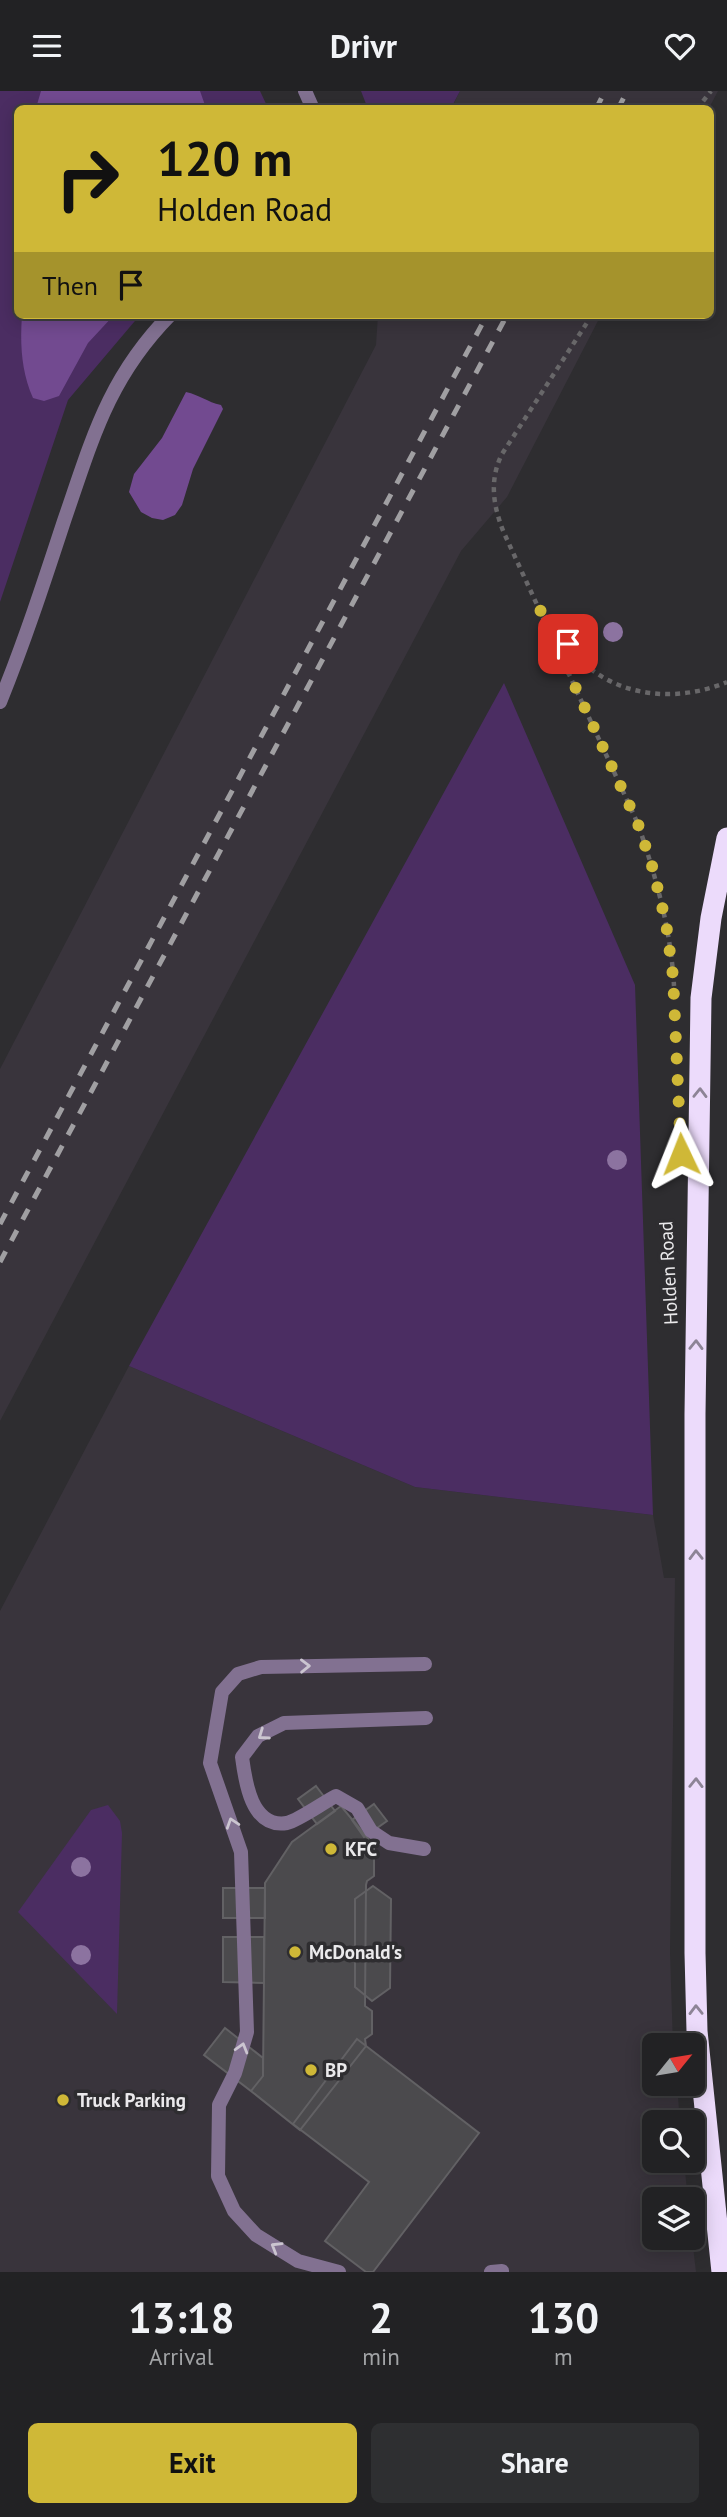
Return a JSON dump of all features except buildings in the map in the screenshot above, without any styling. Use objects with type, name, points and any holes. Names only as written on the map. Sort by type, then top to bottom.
[{"type":"highway","points":[[722,2272],[696,2031],[695,1490],[701,999],[711,918],[727,838]]},
{"type":"lane","points":[[0,702],[24,641],[100,415],[125,367],[167,319]]},
{"type":"lane","points":[[339,2272],[298,2261],[256,2235],[234,2211],[218,2176],[219,2105],[235,2073],[247,2032],[241,1852],[210,1763],[222,1692],[239,1674],[261,1667],[425,1664]]},
{"type":"lane","points":[[424,1849],[389,1843],[371,1831],[357,1808],[336,1796],[287,1822],[269,1820],[257,1809],[246,1790],[242,1757],[258,1736],[284,1723],[426,1719]]},
{"type":"path","points":[[700,105],[711,91]]},
{"type":"path","points":[[589,319],[497,465],[493,498],[510,548],[638,824],[653,869],[666,923],[675,998]]},
{"type":"path","points":[[540,610],[583,662],[623,687],[675,695],[727,682]]},
{"type":"shaded area","points":[[0,91],[260,91],[267,105],[14,105],[14,319],[137,319],[68,400],[0,602]]},
{"type":"shaded area","points":[[41,91],[200,91],[205,105],[37,105]]},
{"type":"shaded area","points":[[361,91],[460,91],[453,105],[366,105]]},
{"type":"shaded area","points":[[460,91],[718,91],[711,105],[453,105]]},
{"type":"shaded area","points":[[22,319],[110,319],[88,343],[59,396],[44,401],[33,398],[26,378],[21,346]]},
{"type":"shaded area","points":[[378,319],[599,319],[507,497],[461,551],[0,1421],[0,1069],[376,345]]},
{"type":"shaded area","points":[[186,392],[221,405],[223,409],[193,469],[182,505],[175,515],[163,520],[152,518],[141,512],[129,492],[134,474],[162,438]]},
{"type":"shaded area","points":[[504,683],[635,985],[653,1515],[415,1487],[129,1366]]},
{"type":"shaded area","points":[[129,1366],[415,1487],[653,1515],[664,1578],[675,1578],[670,1952],[673,2033],[642,2033],[642,2097],[678,2097],[679,2110],[642,2110],[642,2173],[685,2173],[687,2187],[642,2187],[642,2250],[693,2250],[696,2272],[0,2272],[0,1611]]},
{"type":"shaded area","points":[[108,1805],[120,1821],[122,1833],[117,2014],[18,1912],[91,1810]]},
{"type":"railway","points":[[598,105],[605,91]]},
{"type":"railway","points":[[620,105],[627,91]]},
{"type":"railway","points":[[0,1224],[485,319]]},
{"type":"railway","points":[[0,1262],[505,319]]},
{"type":"place","name":"KFC","points":[[331,1849]]},
{"type":"place","name":"McDonald's","points":[[295,1952]]},
{"type":"place","name":"BP","points":[[311,2070]]},
{"type":"place","name":"Truck Parking","points":[[63,2100]]},
{"type":"route","points":[[568,644],[540,610],[638,824],[653,869],[666,923],[673,976],[681,1154]]}]
